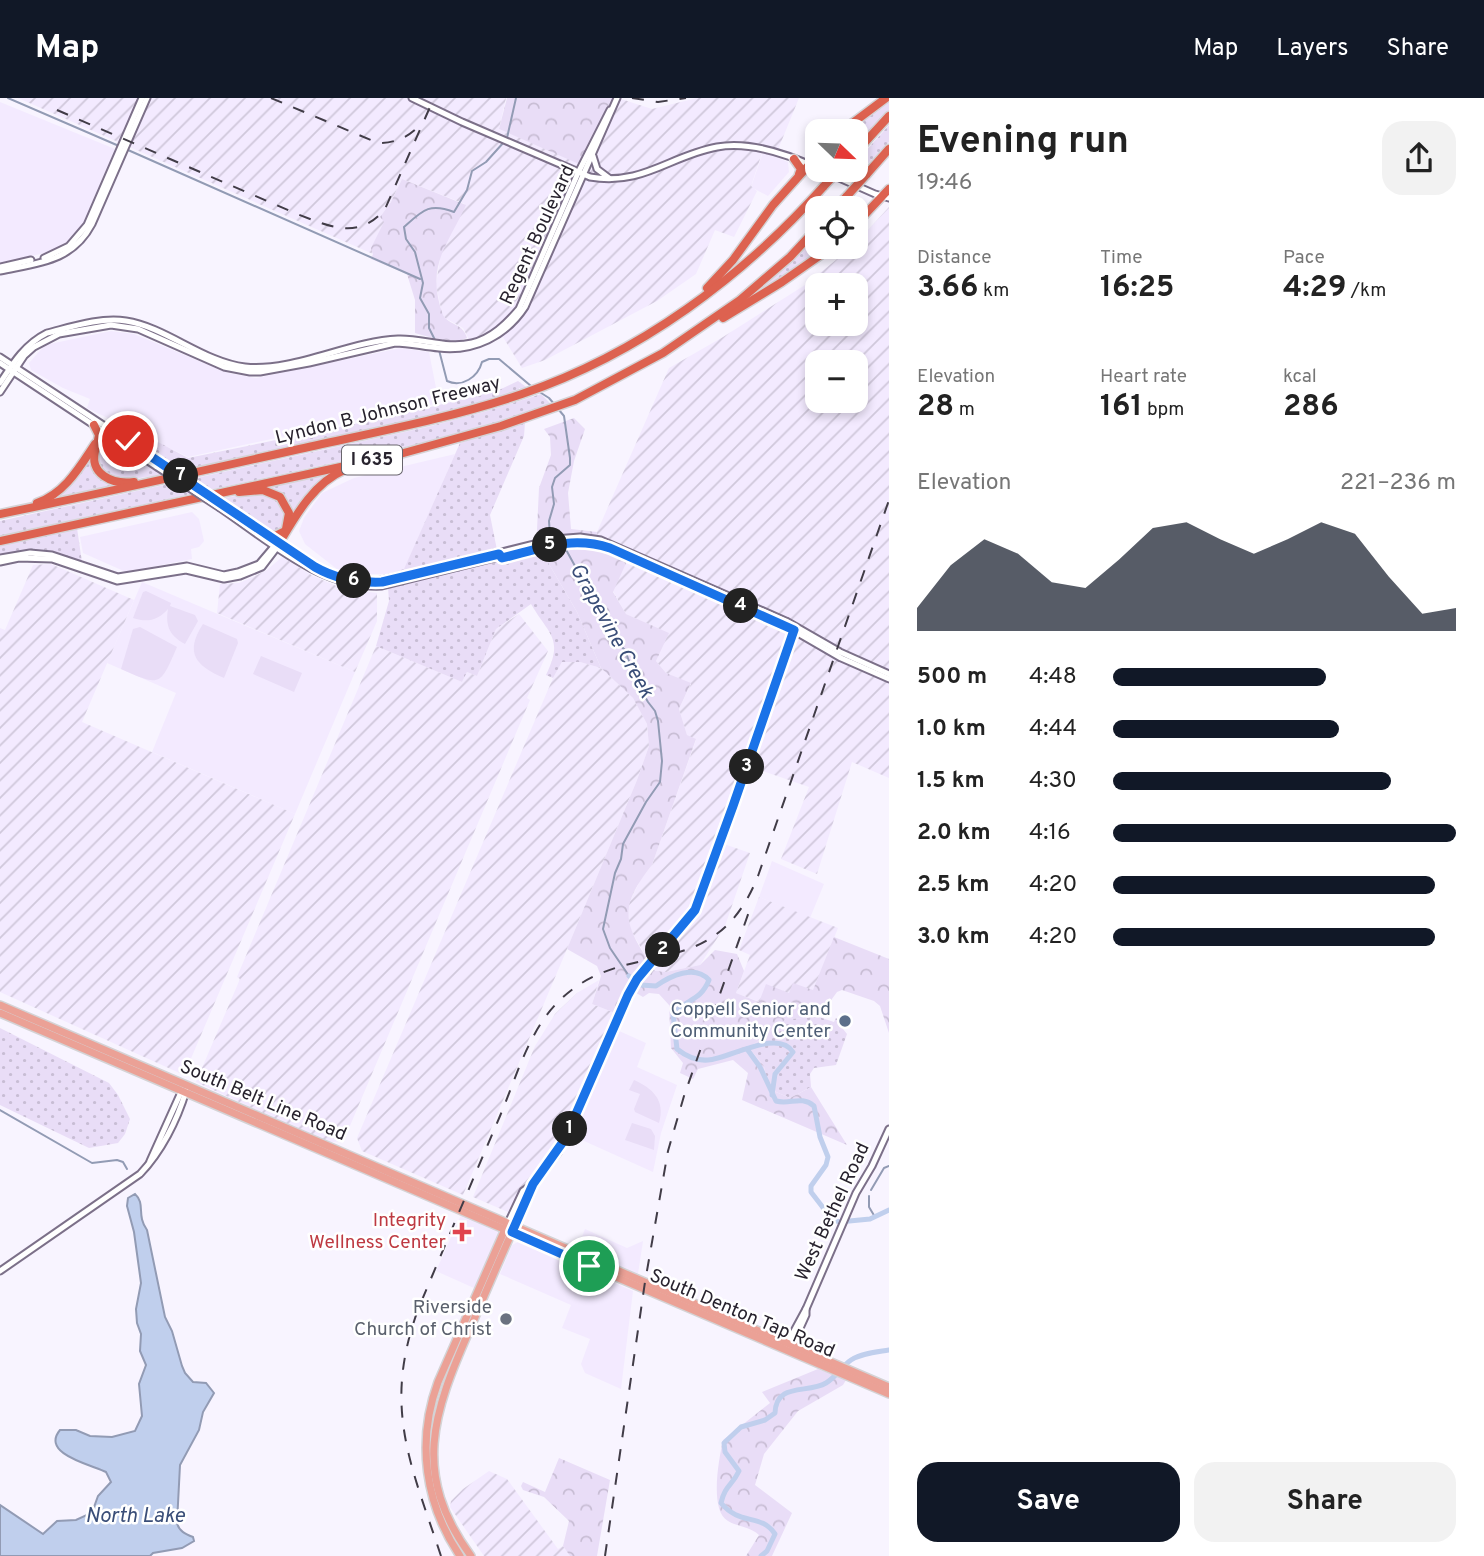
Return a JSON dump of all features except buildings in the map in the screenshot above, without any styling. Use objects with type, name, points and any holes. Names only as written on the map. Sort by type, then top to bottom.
[{"type":"highway","points":[[858,119],[886,98]]},
{"type":"highway","points":[[868,139],[889,117]]},
{"type":"highway","points":[[847,196],[889,149]]},
{"type":"highway","points":[[794,159],[801,169],[799,176]]},
{"type":"highway","points":[[656,329],[715,281],[773,205],[805,173]]},
{"type":"highway","name":"Lyndon B Johnson Freeway","points":[[0,514],[448,416],[524,393],[590,365],[656,329],[702,298],[761,252],[828,182]]},
{"type":"highway","points":[[868,211],[883,195]]},
{"type":"highway","name":"I 635","points":[[0,541],[400,454],[543,412],[575,400],[663,353],[754,290],[805,241]]},
{"type":"highway","points":[[663,353],[814,259]]},
{"type":"highway","points":[[94,425],[99,435],[95,453],[96,465],[104,477],[112,482],[213,468]]},
{"type":"highway","points":[[0,514],[40,503],[53,496],[68,483],[106,430]]},
{"type":"highway","points":[[99,440],[116,439]]},
{"type":"highway","points":[[278,544],[312,494],[326,480],[344,470],[400,454]]},
{"type":"highway","points":[[198,497],[263,490],[280,496],[287,508],[288,522],[284,533],[288,548]]},
{"type":"highway","points":[[269,535],[284,533]]},
{"type":"main road","name":"South Belt Line Road","points":[[0,1005],[184,1090],[510,1228]]},
{"type":"main road","name":"South Belt Line Road","points":[[0,1013],[58,1034]]},
{"type":"main road","name":"South Denton Tap Road","points":[[510,1228],[856,1376],[889,1387]]},
{"type":"main road","points":[[460,1556],[447,1526],[430,1454],[436,1416],[445,1385],[510,1228]]},
{"type":"main road","name":"South Denton Tap Road","points":[[856,1376],[889,1394]]},
{"type":"main road","points":[[447,1526],[471,1556]]},
{"type":"street","points":[[0,269],[51,260],[80,243],[92,224],[145,98]]},
{"type":"street","points":[[412,98],[581,174],[611,180],[639,176],[716,148],[739,145],[805,163]]},
{"type":"street","name":"Regent Boulevard","points":[[581,174],[617,98]]},
{"type":"street","name":"Regent Boulevard","points":[[0,383],[27,352],[59,334],[116,325],[138,329],[218,364],[242,371],[260,372],[395,343],[457,347],[471,345],[497,331],[519,309],[612,107]]},
{"type":"street","points":[[593,153],[597,170],[611,180]]},
{"type":"street","points":[[852,182],[883,195],[889,203]]},
{"type":"street","name":"Regent Boulevard","points":[[0,391],[28,345],[47,333],[114,320],[133,323],[213,358],[245,367],[261,367],[335,355]]},
{"type":"street","points":[[27,352],[24,365],[30,377]]},
{"type":"street","points":[[0,357],[13,369],[94,425],[160,466]]},
{"type":"street","points":[[0,363],[30,377],[330,577],[349,584],[382,586],[536,546],[575,539],[610,548],[795,628],[889,676]]},
{"type":"street","points":[[223,507],[330,577]]},
{"type":"street","points":[[0,560],[19,554],[52,555],[118,577],[186,568],[217,578],[240,576],[262,567],[278,544]]},
{"type":"street","points":[[510,1228],[533,1184],[565,1139],[632,988],[686,923],[700,897],[795,628]]},
{"type":"street","points":[[0,1271],[140,1174],[150,1164],[184,1090]]},
{"type":"street","name":"West Bethel Road","points":[[789,1347],[848,1210],[889,1129]]},
{"type":"shaded area","points":[[18,98],[506,98],[499,129],[603,173],[597,164],[598,150],[621,99],[652,109],[697,98],[799,98],[775,157],[762,153],[751,186],[757,191],[734,237],[715,230],[696,274],[657,301],[545,360],[522,368],[503,337],[474,349],[463,328],[445,318],[442,313],[436,285],[441,252],[465,204],[402,179],[380,217],[385,222],[372,248],[373,254]]},
{"type":"shaded area","points":[[0,102],[115,149],[81,228],[70,241],[54,251],[0,263]]},
{"type":"shaded area","points":[[763,152],[788,162],[789,172],[768,196],[751,187]]},
{"type":"shaded area","points":[[889,207],[889,778],[852,762],[817,874],[781,859],[809,787],[751,767],[724,844],[750,853],[725,926],[700,965],[655,972],[629,927],[627,907],[641,879],[652,865],[696,740],[687,735],[679,709],[691,684],[666,673],[656,661],[668,633],[626,614],[613,591],[594,545],[597,532],[669,368],[805,285],[805,336],[868,336],[868,273],[820,273],[837,259],[868,259],[868,230]]},
{"type":"shaded area","points":[[111,331],[134,334],[228,373],[256,378],[401,348],[429,352],[439,403],[188,457],[87,408],[90,399],[31,370],[29,363],[45,345]]},
{"type":"shaded area","points":[[455,454],[404,570],[387,574],[358,574],[337,569],[305,544],[299,531],[304,518],[322,493],[354,478]]},
{"type":"shaded area","points":[[192,512],[199,519],[204,541],[199,547],[191,549],[192,559],[126,572],[83,553],[80,537]]},
{"type":"shaded area","points":[[282,557],[313,576],[341,588],[377,593],[377,621],[355,672],[217,613],[220,584],[239,583],[253,577],[267,570]]},
{"type":"shaded area","points":[[51,564],[134,600],[82,722],[295,814],[184,1075],[0,992],[0,628],[5,630],[33,565]]},
{"type":"shaded area","points":[[142,582],[355,672],[295,814],[152,752],[176,693],[107,663]]},
{"type":"shaded area","points":[[519,614],[548,651],[527,698],[530,700],[344,1140],[328,1143],[196,1082],[240,979],[237,977],[376,646],[462,682],[467,672],[477,676],[496,629]]},
{"type":"shaded area","points":[[562,662],[580,662],[601,668],[633,698],[647,724],[649,746],[463,1195],[362,1151],[357,1138]]},
{"type":"shaded area","points":[[772,861],[824,884],[810,918],[759,897]]},
{"type":"shaded area","points":[[759,897],[838,928],[813,991],[789,993],[760,1002],[736,993],[750,955],[739,950]]},
{"type":"shaded area","points":[[599,980],[592,1004],[615,1013],[561,1143],[521,1188],[508,1212],[473,1197],[535,1046],[555,1014],[577,993]]},
{"type":"shaded area","points":[[617,1030],[646,1043],[637,1067],[677,1085],[661,1133],[653,1172],[573,1136]]},
{"type":"shaded area","points":[[462,1213],[500,1230],[478,1286],[474,1288],[436,1271]]},
{"type":"shaded area","points":[[585,1229],[627,1248],[643,1241],[638,1274],[577,1250]]},
{"type":"shaded area","points":[[520,1241],[633,1291],[621,1389],[585,1373],[581,1364],[590,1339],[562,1328],[571,1305],[500,1274],[512,1245]]},
{"type":"shaded area","points":[[489,1471],[507,1479],[558,1549],[563,1546],[570,1556],[484,1556],[450,1507],[451,1501],[463,1489]]},
{"type":"green space","points":[[507,98],[616,98],[594,132],[579,164],[499,129]]},
{"type":"green space","points":[[889,98],[889,111],[868,133],[868,119],[860,119]]},
{"type":"green space","points":[[889,125],[889,142],[868,164],[868,149]]},
{"type":"green space","points":[[402,179],[466,205],[441,256],[436,281],[444,316],[462,329],[467,338],[448,341],[415,333],[415,300],[407,274],[371,259],[371,248],[384,222],[380,217]]},
{"type":"green space","points":[[805,244],[805,259],[809,259],[747,300]]},
{"type":"green space","points":[[518,381],[529,389],[524,391],[519,388],[520,393],[462,411],[189,471],[119,481],[106,475],[100,466],[101,448],[104,441],[110,440],[160,470],[165,463],[107,423],[117,420],[188,458],[389,417],[497,391]]},
{"type":"green space","points":[[541,394],[552,405],[502,423],[433,441],[0,536],[0,521],[427,427]]},
{"type":"green space","points":[[574,418],[585,429],[574,461],[568,493],[571,529],[597,532],[595,545],[627,561],[613,592],[626,614],[669,633],[656,661],[666,673],[691,683],[679,709],[687,735],[696,739],[652,865],[633,895],[629,907],[632,930],[655,971],[666,972],[700,965],[715,950],[737,954],[744,971],[736,993],[759,1002],[766,984],[789,993],[793,983],[813,990],[834,937],[889,959],[889,1033],[880,1006],[874,1001],[842,990],[837,992],[819,1017],[786,1019],[749,1048],[764,1066],[766,1077],[776,1092],[790,1098],[811,1087],[847,1145],[742,1100],[748,1073],[733,1060],[698,1069],[693,1079],[680,1073],[683,1063],[671,1048],[669,1005],[659,994],[649,993],[643,997],[626,987],[615,1013],[592,1004],[601,976],[597,966],[567,949],[649,746],[647,724],[633,698],[601,668],[577,612],[549,564],[537,530],[539,488],[551,455],[550,437],[544,429]]},
{"type":"green space","points":[[525,422],[524,436],[490,515],[499,560],[544,550],[549,564],[577,612],[601,668],[580,662],[562,662],[553,678],[546,675],[554,653],[554,644],[531,604],[496,629],[477,676],[467,672],[462,682],[376,646],[389,601],[387,574],[404,569],[460,443]]},
{"type":"green space","points":[[94,447],[97,471],[123,484],[40,504],[56,496]]},
{"type":"green space","points":[[343,468],[332,474],[287,529],[285,500],[252,489]]},
{"type":"green space","points":[[260,491],[274,494],[285,509],[284,525],[276,533],[220,499]]},
{"type":"green space","points":[[77,528],[82,562],[44,551],[0,556],[0,544]]},
{"type":"green space","points":[[143,592],[171,603],[170,606],[195,615],[198,621],[185,644],[170,630],[167,621],[168,609],[152,620],[133,618]]},
{"type":"green space","points":[[203,624],[237,639],[238,643],[224,678],[206,669],[196,657],[194,643]]},
{"type":"green space","points":[[140,627],[177,647],[167,669],[158,679],[144,679],[121,669],[133,629]]},
{"type":"green space","points":[[261,656],[302,673],[294,692],[253,674]]},
{"type":"green space","points":[[819,1017],[834,1022],[836,1018],[845,1023],[843,1029],[847,1034],[836,1065],[814,1068],[810,1074],[811,1087],[790,1098],[776,1092],[766,1077],[764,1066],[749,1048],[786,1019]]},
{"type":"green space","points":[[0,1028],[109,1083],[130,1119],[125,1134],[118,1143],[89,1148],[0,1105]]},
{"type":"green space","points":[[634,1080],[652,1091],[659,1101],[659,1123],[635,1112],[640,1094],[629,1090]]},
{"type":"green space","points":[[632,1123],[651,1129],[655,1136],[654,1150],[625,1140]]},
{"type":"green space","points":[[818,1369],[846,1380],[843,1385],[798,1411],[764,1454],[755,1485],[792,1513],[772,1556],[746,1556],[759,1535],[728,1521],[722,1515],[717,1484],[723,1440],[770,1403],[762,1392]]},
{"type":"green space","points":[[559,1458],[610,1480],[597,1556],[570,1556],[563,1546],[569,1521],[544,1497],[523,1490],[521,1486],[523,1482],[545,1492]]},
{"type":"water","name":"North Lake","points":[[135,1194],[140,1202],[142,1219],[147,1230],[165,1317],[182,1366],[193,1382],[206,1383],[214,1393],[203,1412],[199,1430],[180,1465],[177,1523],[194,1541],[182,1548],[153,1553],[150,1556],[0,1556],[0,1505],[43,1534],[57,1521],[76,1520],[87,1515],[98,1496],[111,1482],[106,1472],[62,1452],[57,1446],[56,1438],[60,1430],[76,1430],[90,1436],[112,1437],[135,1431],[142,1416],[139,1384],[146,1365],[140,1351],[141,1334],[136,1309],[141,1283],[134,1232],[127,1206],[128,1198]]},
{"type":"waterway","points":[[8,98],[119,146]]},
{"type":"waterway","name":"Grapevine Creek","points":[[507,138],[516,98]]},
{"type":"waterway","name":"Grapevine Creek","points":[[436,342],[429,328],[429,314],[420,298],[423,283],[415,252],[406,239],[404,227],[416,216],[432,208],[454,212],[467,190],[472,171],[486,162],[504,142]]},
{"type":"waterway","points":[[128,150],[420,279]]},
{"type":"waterway","name":"Grapevine Creek","points":[[439,350],[447,381],[458,383],[469,380],[482,362],[499,359],[531,386]]},
{"type":"waterway","name":"Grapevine Creek","points":[[538,391],[555,405]]},
{"type":"waterway","name":"Grapevine Creek","points":[[550,537],[549,521],[554,504],[552,487],[555,478],[570,465],[564,416],[559,410]]},
{"type":"waterway","name":"Grapevine Creek","points":[[564,546],[581,577],[582,587],[611,624],[612,638],[625,650],[636,681],[655,711],[658,721],[662,761],[660,782],[623,844],[603,929],[610,948],[629,976]]},
{"type":"waterway","name":"Grapevine Creek","points":[[629,976],[641,985],[656,986],[683,973],[703,975],[709,980],[702,992],[673,1014],[677,1049],[692,1058],[708,1060],[765,1044],[786,1045],[793,1052],[775,1074],[772,1095]]},
{"type":"waterway","name":"Grapevine Creek","points":[[747,1049],[760,1067],[776,1101],[805,1101],[814,1106],[820,1137],[828,1157],[826,1165],[811,1186],[811,1192],[831,1218],[839,1222],[870,1219],[889,1210]]},
{"type":"waterway","points":[[0,1110],[92,1163],[117,1160],[123,1162],[127,1169]]},
{"type":"waterway","points":[[871,1190],[884,1168],[889,1166]]},
{"type":"waterway","points":[[869,1196],[869,1207],[875,1217]]},
{"type":"waterway","name":"Grapevine Creek","points":[[761,1556],[767,1551],[775,1534],[763,1524],[735,1515],[721,1503],[739,1471],[725,1452],[724,1443],[741,1427],[765,1420],[775,1413],[777,1403],[787,1393],[826,1383],[855,1358],[889,1350]]},
{"type":"railway","points":[[271,98],[378,143],[402,138],[421,124]]},
{"type":"railway","points":[[57,110],[297,214],[332,226],[354,228],[375,219],[385,209],[434,98]]},
{"type":"railway","points":[[632,98],[658,102],[686,98]]},
{"type":"railway","points":[[441,1556],[419,1491],[404,1433],[402,1374],[419,1307],[524,1057],[547,1015],[583,982],[611,970],[693,947],[717,934],[739,911],[758,876],[889,500]]},
{"type":"railway","points":[[605,1556],[645,1282],[668,1151],[684,1096],[751,906]]},
{"type":"place","name":"Coppell Senior and Community Center","points":[[845,1021]]},
{"type":"place","name":"Integrity Wellness Center","points":[[462,1232]]},
{"type":"place","name":"Riverside Church of Christ","points":[[506,1319]]},
{"type":"route","points":[[128,441],[315,567],[335,576],[362,582],[382,582],[499,554],[502,558],[554,544],[588,542],[610,548],[794,630],[695,910],[637,979],[565,1139],[558,1153],[533,1184],[512,1232],[589,1266]]}]
